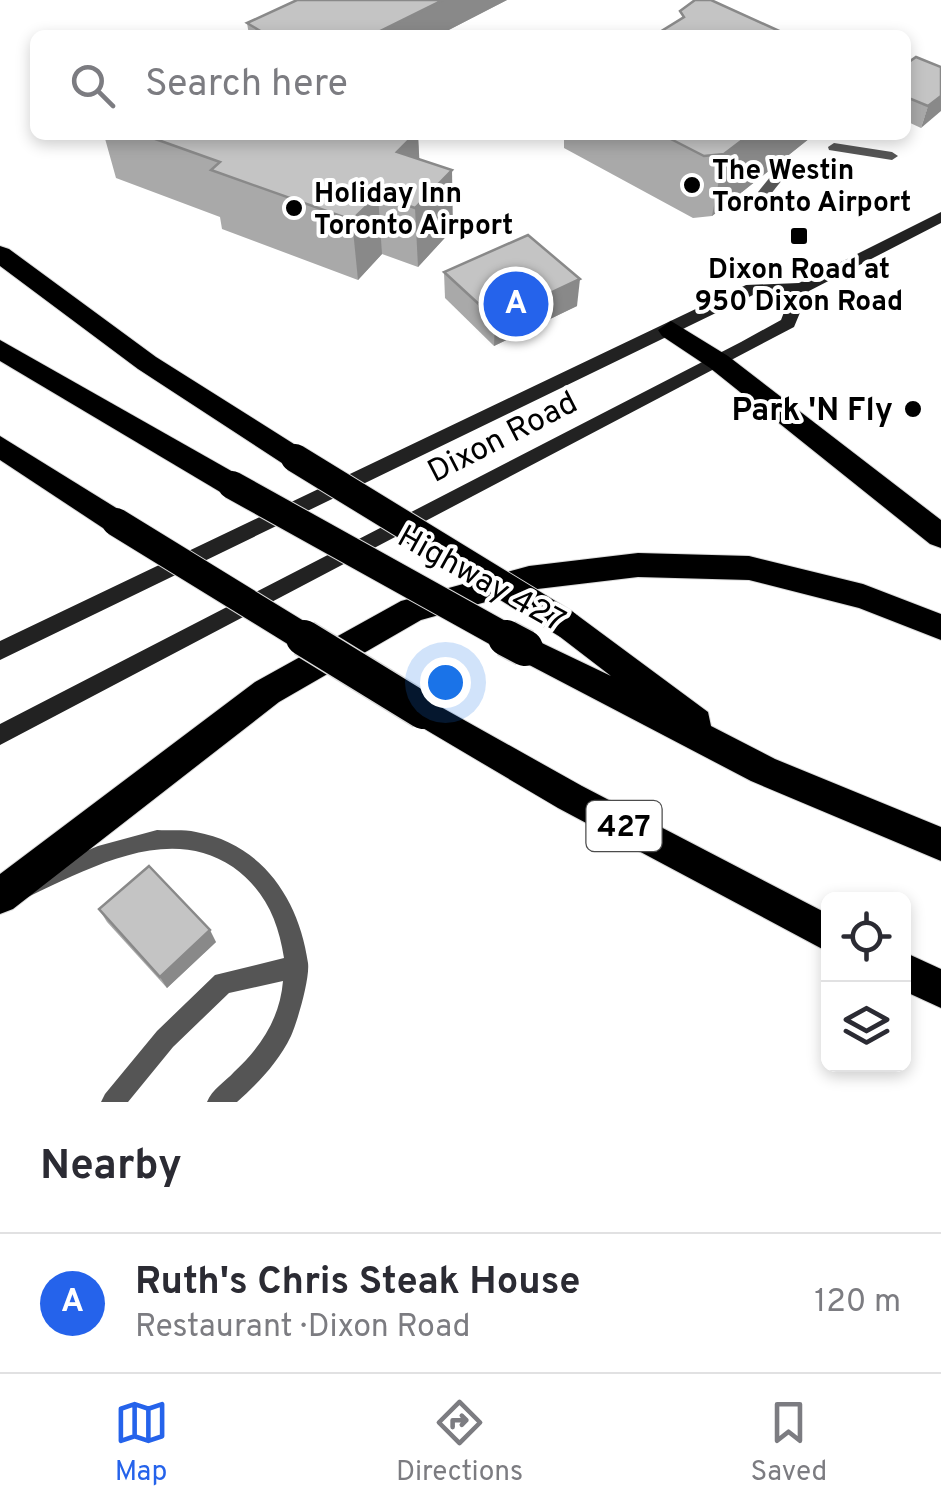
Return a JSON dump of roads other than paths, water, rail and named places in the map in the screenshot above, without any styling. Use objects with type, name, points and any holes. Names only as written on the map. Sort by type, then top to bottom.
[{"type":"highway","points":[[0,254],[147,363],[566,624],[764,770]]},
{"type":"highway","points":[[671,330],[718,362],[941,536]]},
{"type":"highway","name":"Highway 427","points":[[0,349],[232,485],[525,648],[764,770],[941,844]]},
{"type":"highway","name":"427","points":[[0,446],[423,712],[570,797],[821,930]]},
{"type":"highway","points":[[0,898],[267,692],[412,610],[529,578],[656,565],[749,568],[862,597],[941,627]]},
{"type":"highway","points":[[911,975],[941,990]]},
{"type":"main road","name":"Dixon Road","points":[[0,650],[752,289],[802,288],[941,217]]},
{"type":"main road","name":"Dixon Road","points":[[0,735],[788,323],[802,288]]},
{"type":"lane","points":[[834,146],[892,156]]},
{"type":"lane","points":[[765,192],[784,169]]},
{"type":"lane","points":[[0,898],[124,848],[158,840],[210,846],[244,862],[272,888],[286,912],[298,966],[282,1029],[265,1057],[220,1102]]},
{"type":"lane","points":[[112,1102],[165,1040],[223,983],[298,966]]},
{"type":"place","name":"The Westin Toronto Airport","points":[[692,185]]},
{"type":"place","name":"Holiday Inn Toronto Airport","points":[[294,208]]},
{"type":"place","name":"Dixon Road at 950 Dixon Road","points":[[799,236]]},
{"type":"place","name":"Ruth's Chris Steak House","points":[[516,304]]},
{"type":"place","name":"Park 'N Fly","points":[[913,409]]}]
